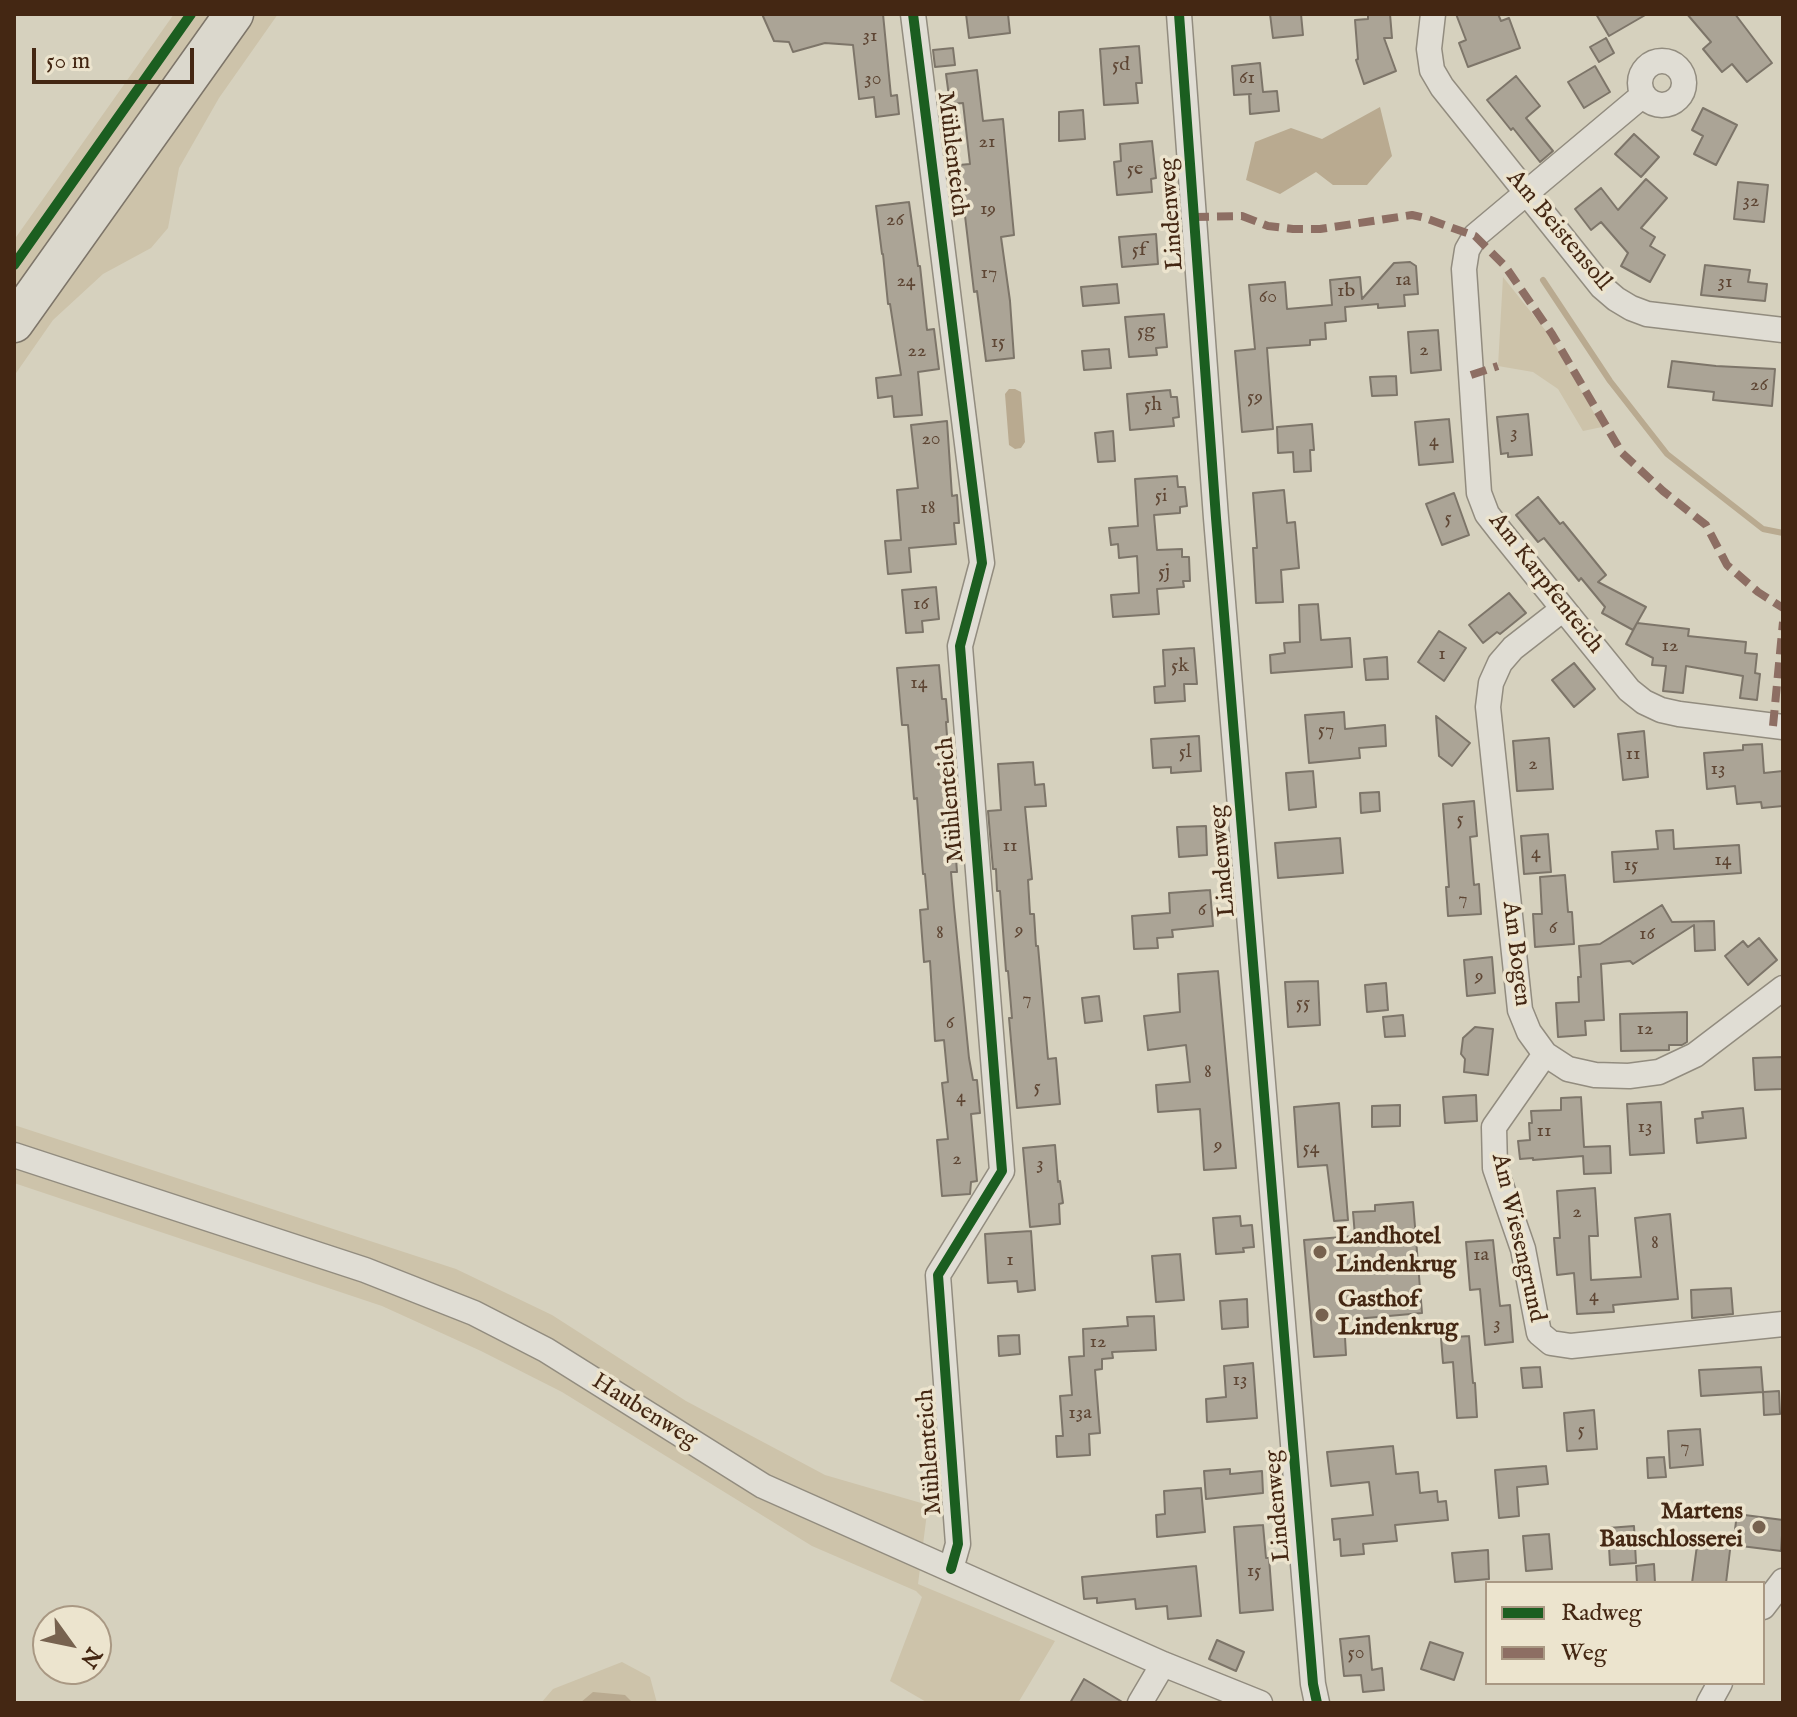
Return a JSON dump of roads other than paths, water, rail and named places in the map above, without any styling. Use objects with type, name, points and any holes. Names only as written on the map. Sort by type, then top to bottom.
[{"type":"main road","points":[[14,323],[234,14]]},
{"type":"street","name":"Mühlenteich","points":[[913,14],[982,563],[960,646],[1002,1171],[938,1275],[958,1544],[951,1569]]},
{"type":"street","name":"Lindenweg","points":[[1179,14],[1216,518],[1317,1703]]},
{"type":"street","name":"Am Beistensoll","points":[[1433,14],[1429,49],[1432,70],[1442,87],[1602,287],[1616,299],[1647,314],[1783,330]]},
{"type":"street","name":"Am Karpfenteich","points":[[1643,95],[1475,236],[1467,250],[1464,269],[1479,493],[1494,523],[1629,690],[1644,702],[1679,714],[1783,727]]},
{"type":"street","name":"Am Bogen","points":[[1545,1054],[1529,1032],[1520,1010],[1488,707],[1491,683],[1500,663],[1513,648],[1563,609]]},
{"type":"street","points":[[1545,1054],[1568,1069],[1595,1075],[1629,1076],[1659,1072],[1695,1055],[1783,988]]},
{"type":"street","name":"Am Wiesengrund","points":[[1545,1054],[1494,1127],[1495,1168],[1523,1249],[1539,1333],[1551,1343],[1571,1346],[1783,1324]]},
{"type":"street","name":"Haubenweg","points":[[14,1155],[365,1270],[474,1313],[546,1350],[763,1486],[1163,1664],[1260,1703]]},
{"type":"street","points":[[1765,1604],[1783,1581]]},
{"type":"street","points":[[1140,1703],[1163,1664]]},
{"type":"street","points":[[1709,1703],[1719,1685]]},
{"type":"waterway","points":[[1543,280],[1610,381],[1667,454],[1763,529],[1783,533]]},
{"type":"place","name":"Landhotel Lindenkrug","points":[[1320,1252]]},
{"type":"place","name":"Gasthof Lindenkrug","points":[[1322,1315]]},
{"type":"place","name":"Martens Bauschlosserei","points":[[1759,1527]]}]
